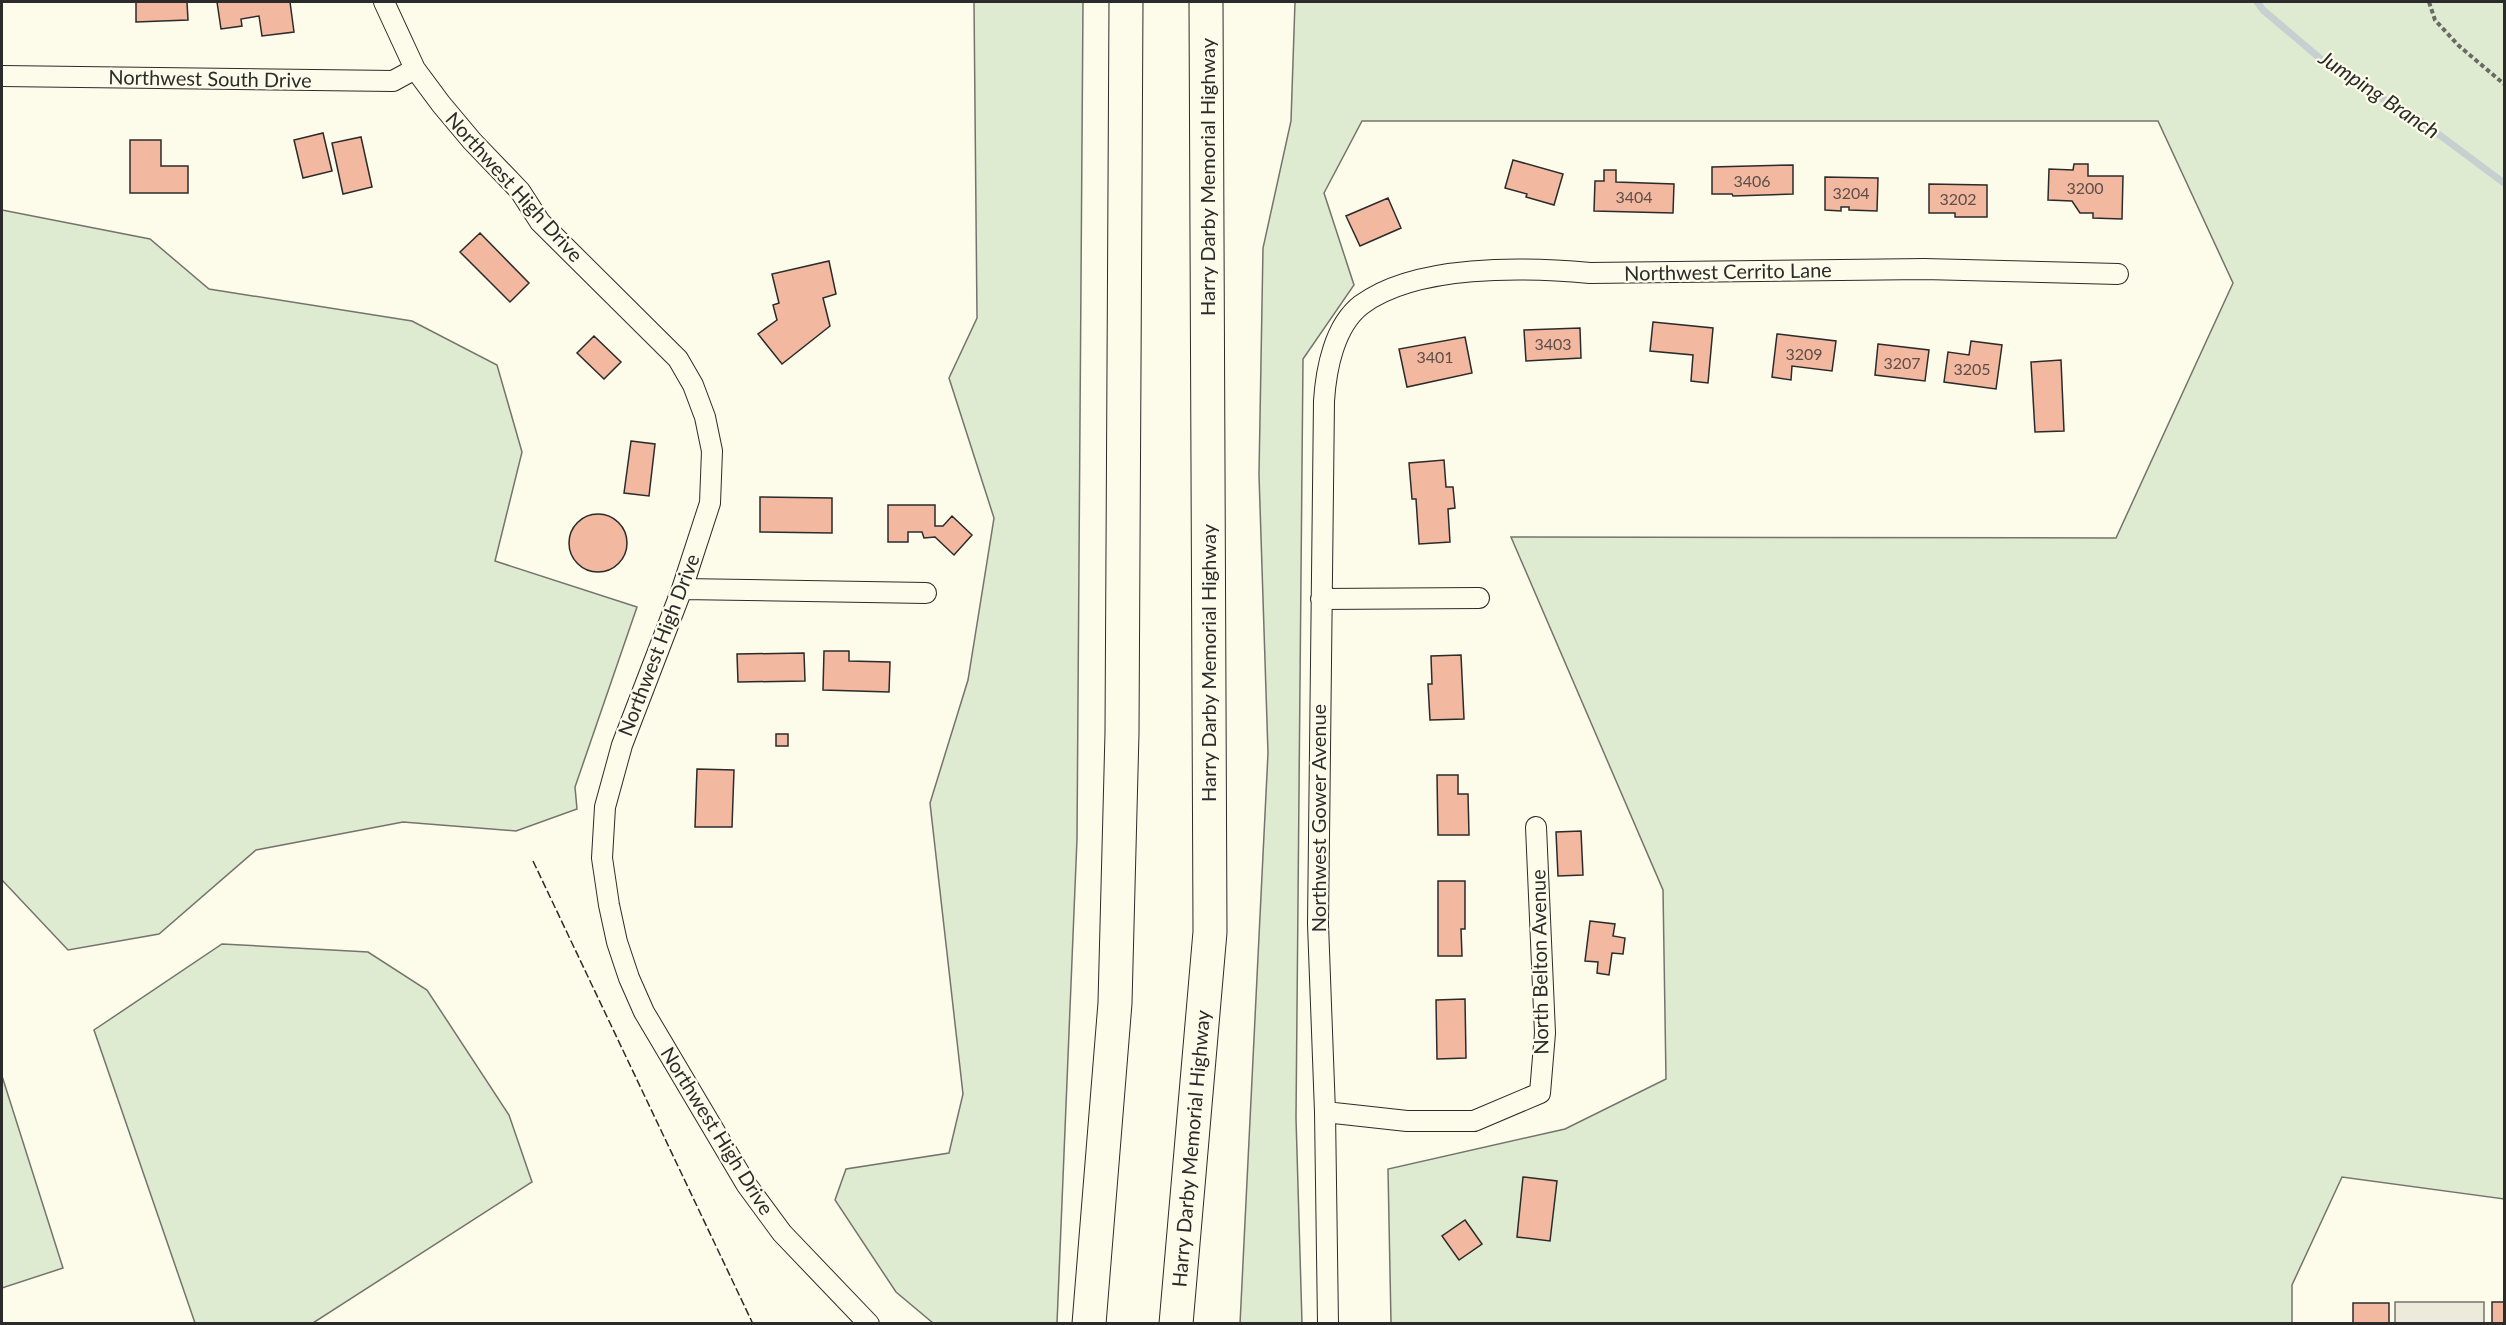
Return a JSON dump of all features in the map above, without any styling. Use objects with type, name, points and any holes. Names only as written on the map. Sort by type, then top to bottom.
[{"type":"highway","points":[[1089,1323],[1115,1003],[1117,945],[1122,722],[1126,2]]},
{"type":"highway","name":"Harry Darby Memorial Highway","points":[[1176,1323],[1210,932],[1206,2]]},
{"type":"street","name":"Northwest High Drive","points":[[384,2],[415,69],[472,141],[520,191],[540,222],[678,359],[693,385],[705,417],[712,468],[710,503],[682,590],[622,745],[605,807],[603,858],[617,942],[644,1012],[746,1184],[782,1233],[869,1323]]},
{"type":"street","name":"Northwest South Drive","points":[[2,76],[393,81],[415,69]]},
{"type":"street","name":"Northwest Cerrito Lane","points":[[1351,318],[1360,306],[1387,290],[1456,273],[1501,268],[1590,273],[1924,269],[2118,274]]},
{"type":"street","name":"Northwest Gower Avenue","points":[[1328,1323],[1318,924],[1325,379],[1334,346],[1351,318]]},
{"type":"street","points":[[682,590],[926,593]]},
{"type":"street","points":[[1321,599],[1479,598]]},
{"type":"street","name":"North Belton Avenue","points":[[1324,1112],[1407,1121],[1474,1121],[1540,1092],[1545,1033],[1536,827]]},
{"type":"path","points":[[2429,2],[2435,20],[2458,45],[2505,84]]},
{"type":"green space","points":[[974,2],[1083,2],[1077,839],[1057,1323],[933,1323],[896,1292],[835,1200],[846,1169],[949,1153],[963,1094],[930,803],[968,680],[994,518],[949,378],[977,318]]},
{"type":"green space","points":[[1295,2],[2504,2],[2504,1199],[2342,1177],[2292,1285],[2292,1323],[1391,1323],[1388,1169],[1565,1129],[1666,1079],[1663,890],[1511,537],[2116,538],[2233,283],[2158,121],[1362,121],[1324,193],[1354,285],[1303,359],[1296,1118],[1302,1323],[1240,1324],[1268,753],[1259,475],[1263,248],[1291,121]]},
{"type":"green space","points":[[2,210],[150,239],[209,289],[412,321],[497,365],[522,452],[495,561],[637,607],[575,787],[577,809],[516,831],[403,822],[256,850],[159,934],[68,950],[2,880]]},
{"type":"green space","points":[[222,944],[368,952],[427,990],[509,1115],[532,1182],[313,1323],[195,1323],[94,1030]]},
{"type":"green space","points":[[2,1076],[63,1268],[2,1288]]},
{"type":"shaded area","points":[[2395,1302],[2484,1302],[2484,1323],[2395,1323]]},
{"type":"building","points":[[136,2],[187,2],[188,20],[136,22]]},
{"type":"building","points":[[217,2],[290,2],[294,32],[262,36],[259,16],[241,19],[242,26],[221,29]]},
{"type":"building","points":[[323,133],[332,171],[303,178],[294,140]]},
{"type":"building","points":[[361,137],[372,187],[343,194],[332,143]]},
{"type":"building","points":[[130,140],[161,140],[161,166],[188,166],[188,193],[130,193]]},
{"type":"building","points":[[1513,160],[1563,174],[1554,205],[1505,188]]},
{"type":"building","points":[[2074,164],[2088,164],[2088,176],[2123,176],[2122,219],[2093,218],[2093,213],[2080,213],[2072,201],[2048,200],[2049,169],[2073,170]]},
{"type":"building","points":[[1793,165],[1793,194],[1733,196],[1732,194],[1712,194],[1712,167]]},
{"type":"building","points":[[1604,170],[1616,170],[1616,182],[1674,184],[1673,213],[1594,211],[1595,181],[1604,181]]},
{"type":"building","points":[[1825,177],[1878,178],[1877,211],[1849,210],[1849,207],[1841,207],[1841,211],[1825,210]]},
{"type":"building","points":[[1929,184],[1987,185],[1987,217],[1955,217],[1955,213],[1929,213]]},
{"type":"building","points":[[1388,198],[1401,228],[1360,246],[1346,216]]},
{"type":"building","points":[[480,233],[529,283],[510,302],[460,252]]},
{"type":"building","points":[[829,261],[836,294],[823,298],[830,326],[782,364],[758,334],[777,320],[773,305],[779,303],[772,274]]},
{"type":"building","points":[[1653,322],[1713,328],[1708,383],[1691,381],[1693,355],[1650,351]]},
{"type":"building","points":[[1580,328],[1581,358],[1526,361],[1524,330]]},
{"type":"building","points":[[1777,334],[1836,341],[1832,371],[1792,366],[1791,380],[1772,377]]},
{"type":"building","points":[[594,336],[621,362],[604,379],[577,353]]},
{"type":"building","points":[[1465,337],[1472,373],[1407,387],[1399,349]]},
{"type":"building","points":[[1971,341],[2002,345],[1996,389],[1944,382],[1948,352],[1969,355]]},
{"type":"building","points":[[1878,344],[1929,350],[1925,381],[1875,375]]},
{"type":"building","points":[[2061,360],[2064,431],[2035,432],[2031,362]]},
{"type":"building","points":[[631,441],[655,444],[649,496],[624,493]]},
{"type":"building","points":[[1444,460],[1446,487],[1453,487],[1455,508],[1448,509],[1450,542],[1419,544],[1416,499],[1412,499],[1409,463]]},
{"type":"building","points":[[760,497],[832,498],[832,533],[760,532]]},
{"type":"building","points":[[888,505],[935,505],[935,526],[943,526],[952,516],[972,535],[954,555],[935,537],[924,538],[922,532],[908,532],[908,542],[888,542]]},
{"type":"building","points":[[598,514],[609,516],[622,527],[627,543],[625,554],[614,567],[598,572],[587,570],[574,559],[569,543],[571,532],[582,519]]},
{"type":"building","points":[[824,651],[849,651],[849,661],[890,662],[889,692],[823,690]]},
{"type":"building","points":[[804,653],[805,681],[738,682],[737,654]]},
{"type":"building","points":[[1461,655],[1464,719],[1430,720],[1428,684],[1432,684],[1431,656]]},
{"type":"building","points":[[776,734],[788,734],[788,746],[776,746]]},
{"type":"building","points":[[697,769],[734,770],[732,827],[695,827]]},
{"type":"building","points":[[1437,775],[1458,775],[1458,794],[1468,794],[1469,835],[1438,835]]},
{"type":"building","points":[[1581,831],[1583,875],[1558,876],[1556,832]]},
{"type":"building","points":[[1438,881],[1465,881],[1465,929],[1461,929],[1462,956],[1438,956]]},
{"type":"building","points":[[1590,921],[1615,924],[1613,936],[1625,938],[1623,954],[1612,953],[1609,975],[1597,973],[1598,962],[1585,961]]},
{"type":"building","points":[[1465,999],[1466,1058],[1437,1059],[1436,1000]]},
{"type":"building","points":[[1523,1177],[1557,1181],[1550,1241],[1517,1237]]},
{"type":"building","points":[[1465,1220],[1482,1244],[1459,1260],[1442,1236]]},
{"type":"building","points":[[2492,1302],[2504,1302],[2504,1324],[2492,1324]]},
{"type":"building","points":[[2353,1303],[2389,1303],[2389,1324],[2353,1324]]},
{"type":"waterway","name":"Jumping Branch","points":[[2257,2],[2263,10],[2335,71],[2421,121],[2504,183]]},
{"type":"fence","points":[[533,861],[753,1324]]}]
